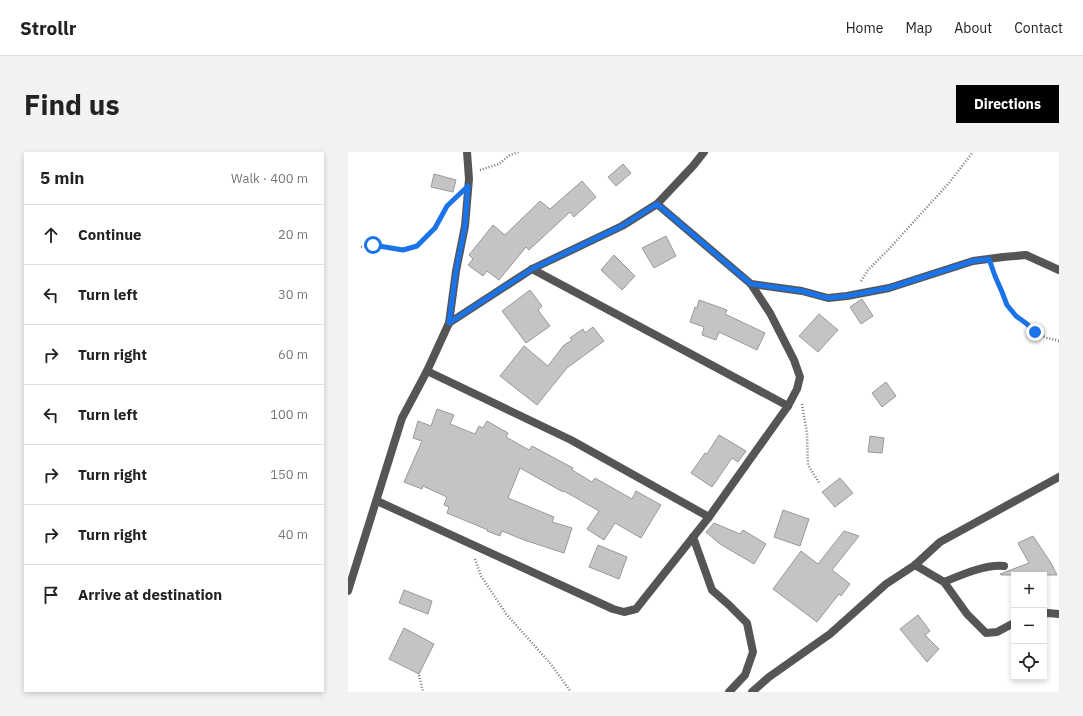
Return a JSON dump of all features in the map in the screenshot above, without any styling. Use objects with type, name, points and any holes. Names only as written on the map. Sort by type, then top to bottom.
[{"type":"street","points":[[348,591],[402,418],[427,371],[449,323],[456,271],[465,226],[469,179],[468,152]]},
{"type":"street","points":[[449,323],[532,269],[622,226],[657,204],[693,166],[704,152]]},
{"type":"street","points":[[376,501],[613,609],[624,612],[636,609],[709,517],[788,406],[797,389],[800,377],[794,360],[770,313],[751,284],[657,204]]},
{"type":"street","points":[[751,284],[802,291],[828,298],[889,288],[973,261],[989,259],[1026,255],[1059,270]]},
{"type":"street","points":[[532,269],[788,406]]},
{"type":"street","points":[[427,371],[571,440],[709,517]]},
{"type":"street","points":[[752,692],[769,677],[830,634],[886,584],[915,565],[940,542],[1059,476]]},
{"type":"street","points":[[693,537],[712,590],[730,604],[747,623],[753,652],[745,675],[728,692]]},
{"type":"street","points":[[915,565],[944,582],[968,614],[986,633],[997,632],[1011,625]]},
{"type":"street","points":[[944,582],[974,571],[997,565],[1004,566]]},
{"type":"street","points":[[1047,613],[1059,614]]},
{"type":"path","points":[[480,170],[499,164],[510,156],[519,152]]},
{"type":"path","points":[[852,295],[868,270],[932,203],[973,152]]},
{"type":"path","points":[[361,247],[373,245],[403,250],[417,246],[435,228],[447,206],[468,186]]},
{"type":"path","points":[[989,259],[1007,305],[1016,316],[1035,332],[1047,338],[1059,340]]},
{"type":"path","points":[[797,389],[803,405],[807,434],[808,465],[820,484]]},
{"type":"path","points":[[481,576],[507,615],[550,663],[571,692]]},
{"type":"path","points":[[419,675],[423,692]]},
{"type":"building","points":[[623,164],[631,173],[616,186],[608,177]]},
{"type":"building","points":[[434,174],[456,180],[453,192],[431,187]]},
{"type":"building","points":[[582,181],[596,197],[574,217],[570,212],[529,250],[526,247],[499,280],[487,271],[483,276],[468,265],[473,259],[469,255],[493,225],[505,235],[540,201],[550,209]]},
{"type":"building","points":[[666,236],[676,256],[654,268],[642,248]]},
{"type":"building","points":[[614,255],[635,276],[622,290],[601,270]]},
{"type":"building","points":[[530,290],[542,306],[538,310],[550,326],[526,343],[502,311]]},
{"type":"building","points":[[862,299],[873,316],[861,324],[850,307]]},
{"type":"building","points":[[699,300],[727,310],[725,314],[765,333],[757,350],[719,332],[716,340],[702,335],[704,327],[690,322]]},
{"type":"building","points":[[819,314],[838,330],[818,352],[799,336]]},
{"type":"building","points":[[593,327],[604,341],[567,368],[537,405],[500,376],[524,346],[548,366],[564,345],[572,340],[570,338],[583,329],[585,333]]},
{"type":"building","points":[[886,382],[896,396],[882,407],[872,393]]},
{"type":"building","points":[[437,409],[454,415],[450,424],[475,434],[479,426],[483,428],[487,421],[508,433],[506,437],[529,450],[532,446],[573,468],[572,470],[592,482],[595,478],[632,499],[636,491],[661,505],[641,538],[615,523],[604,540],[587,529],[599,511],[520,468],[508,498],[554,517],[552,522],[572,528],[564,553],[502,531],[500,536],[487,531],[488,530],[447,513],[449,507],[444,505],[447,497],[423,486],[422,489],[404,482],[422,441],[413,438],[418,421],[431,426]]},
{"type":"building","points":[[719,435],[746,451],[738,462],[732,458],[712,487],[691,473],[705,453],[707,454]]},
{"type":"building","points":[[870,436],[884,438],[882,453],[868,452]]},
{"type":"building","points":[[840,478],[853,493],[835,507],[822,492]]},
{"type":"building","points":[[783,510],[809,519],[800,546],[774,537]]},
{"type":"building","points":[[714,523],[740,534],[743,530],[766,544],[754,564],[720,544],[706,532]]},
{"type":"building","points":[[844,531],[859,536],[832,570],[850,584],[841,596],[839,594],[817,622],[773,589],[801,551],[818,564]]},
{"type":"building","points":[[1033,536],[1057,575],[1047,575],[1047,572],[1011,572],[1011,575],[1001,575],[1000,574],[1029,563],[1018,543]]},
{"type":"building","points":[[598,545],[627,557],[619,579],[589,567]]},
{"type":"building","points":[[404,590],[432,601],[428,614],[399,603]]},
{"type":"building","points":[[918,615],[930,631],[925,635],[939,649],[927,662],[900,629]]},
{"type":"building","points":[[404,628],[434,644],[419,674],[389,659]]},
{"type":"route","points":[[373,245],[403,250],[417,246],[435,228],[447,206],[468,186],[465,226],[456,271],[449,323],[532,269],[622,226],[657,204],[751,284],[802,291],[828,298],[889,288],[973,261],[989,259],[1007,305],[1016,316],[1035,332]]}]
